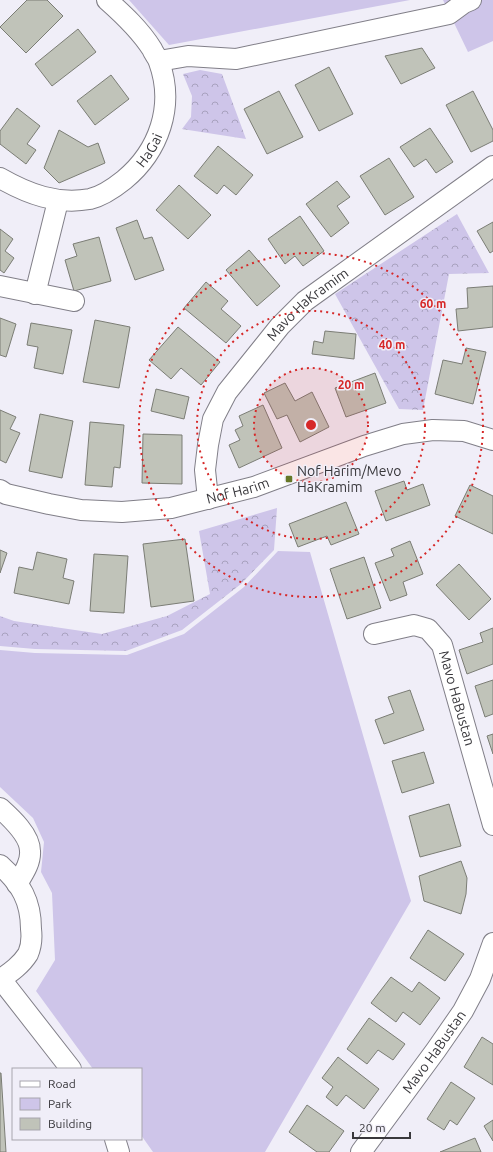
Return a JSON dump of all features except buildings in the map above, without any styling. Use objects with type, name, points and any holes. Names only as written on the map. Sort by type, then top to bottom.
[{"type":"street","name":"HaGai","points":[[0,178],[22,190],[58,200],[91,199],[111,191],[145,160],[157,137],[164,115],[166,86],[159,61],[142,35],[107,0]]},
{"type":"street","points":[[159,61],[188,56],[236,59],[449,14],[467,1]]},
{"type":"street","name":"Mavo HaKramim","points":[[208,499],[205,470],[213,419],[227,392],[280,326],[305,301],[493,166]]},
{"type":"street","points":[[35,294],[58,200]]},
{"type":"street","points":[[0,286],[74,302]]},
{"type":"street","name":"Nof Harim","points":[[0,490],[6,494],[88,511],[122,512],[171,508],[254,487],[364,446],[403,434],[433,430],[464,431],[493,440]]},
{"type":"street","name":"Mavo HaBustan","points":[[374,634],[414,625],[428,628],[442,645],[493,824]]},
{"type":"street","points":[[0,808],[17,824],[28,841],[30,851],[26,869],[17,884]]},
{"type":"street","points":[[0,865],[17,884],[27,900],[31,920],[32,938],[28,952],[20,964],[1,979],[70,1068]]},
{"type":"street","name":"Mavo HaBustan","points":[[361,1152],[463,1011],[480,979],[493,943]]},
{"type":"street","points":[[115,1140],[119,1152]]},
{"type":"green space","points":[[129,0],[410,0],[169,45]]},
{"type":"green space","points":[[443,0],[493,0],[493,41],[468,52]]},
{"type":"green space","points":[[200,70],[222,74],[246,139],[182,129],[191,117],[192,96],[183,74]]},
{"type":"green space","points":[[457,214],[489,273],[449,274],[423,410],[399,409],[335,294]]},
{"type":"green space","points":[[277,508],[274,550],[241,584],[182,630],[126,651],[35,649],[0,646],[0,616],[14,621],[102,634],[167,616],[210,594],[199,531]]},
{"type":"green space","points":[[278,551],[310,552],[411,901],[265,1152],[153,1152],[142,1136],[142,1068],[92,1068],[36,991],[55,960],[52,893],[41,872],[44,842],[33,818],[0,787],[0,650],[35,653],[127,655],[184,634],[244,587]]},
{"type":"place","name":"Nof Harim/Mevo HaKramim","points":[[289,479]]}]
